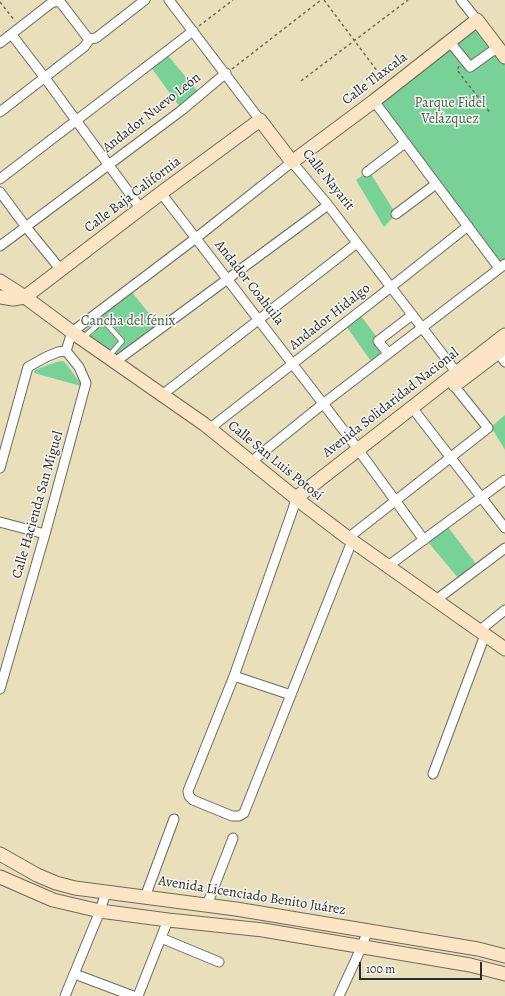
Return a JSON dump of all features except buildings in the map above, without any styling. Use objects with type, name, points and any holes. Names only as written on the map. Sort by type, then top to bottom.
[{"type":"main road","name":"Calle Tlaxcala","points":[[292,162],[374,101],[477,20]]},
{"type":"main road","points":[[477,20],[501,52]]},
{"type":"main road","name":"Calle Nayarit","points":[[260,120],[292,162]]},
{"type":"main road","name":"Calle Baja California","points":[[25,297],[141,208],[260,120]]},
{"type":"main road","name":"Calle San Luis Potosí","points":[[0,281],[25,297],[209,428],[251,462],[297,503],[505,649]]},
{"type":"main road","points":[[0,297],[13,299],[25,297]]},
{"type":"main road","name":"Avenida Solidaridad Nacional","points":[[360,452],[417,414],[505,334]]},
{"type":"main road","name":"Avenida Solidaridad Nacional","points":[[297,503],[360,452],[456,379],[503,354]]},
{"type":"main road","name":"Avenida Licenciado Benito Juárez","points":[[0,854],[37,876],[75,888],[207,905],[368,930],[478,949],[505,956]]},
{"type":"main road","points":[[0,877],[53,900],[100,911],[263,930],[470,964],[505,974]]},
{"type":"street","points":[[0,44],[56,0],[90,39]]},
{"type":"street","points":[[0,112],[84,47],[90,39],[96,38],[145,0]]},
{"type":"street","name":"Calle Nayarit","points":[[169,0],[226,73],[260,120]]},
{"type":"street","points":[[462,0],[477,20]]},
{"type":"street","points":[[0,179],[193,31]]},
{"type":"street","points":[[12,34],[141,208]]},
{"type":"street","points":[[450,42],[470,67],[501,52]]},
{"type":"street","name":"Andador Nuevo León","points":[[0,246],[182,110],[226,73]]},
{"type":"street","points":[[251,462],[388,353],[502,266],[468,226],[374,101]]},
{"type":"street","points":[[367,172],[405,143]]},
{"type":"street","points":[[0,468],[28,367],[46,357],[58,352],[66,351],[77,335],[292,162]]},
{"type":"street","name":"Calle Nayarit","points":[[292,162],[328,205],[422,327],[488,428],[451,457]]},
{"type":"street","points":[[396,214],[436,184]]},
{"type":"street","points":[[0,192],[61,270]]},
{"type":"street","name":"Andador Coahuila","points":[[161,193],[324,403],[424,540]]},
{"type":"street","points":[[112,359],[228,279],[328,205]]},
{"type":"street","name":"Andador Hidalgo","points":[[209,428],[392,288],[468,226]]},
{"type":"street","points":[[162,395],[357,243]]},
{"type":"street","points":[[388,353],[378,341],[412,315]]},
{"type":"street","name":"Calle Hacienda San Miguel","points":[[0,687],[45,534],[86,383],[79,367],[66,351]]},
{"type":"street","points":[[417,414],[505,528]]},
{"type":"street","points":[[297,503],[234,676],[188,791],[189,796],[232,816],[239,816],[244,813],[350,539],[395,500],[451,457]]},
{"type":"street","points":[[388,566],[505,480]]},
{"type":"street","points":[[0,522],[45,534]]},
{"type":"street","points":[[436,600],[505,548]]},
{"type":"street","points":[[433,774],[482,633],[505,610]]},
{"type":"street","points":[[234,676],[290,695]]},
{"type":"street","points":[[145,897],[174,819]]},
{"type":"street","points":[[207,905],[232,838]]},
{"type":"street","points":[[65,996],[100,911],[106,892]]},
{"type":"street","points":[[138,996],[168,920]]},
{"type":"street","points":[[339,996],[368,930]]},
{"type":"street","points":[[161,938],[219,962]]},
{"type":"street","points":[[80,976],[133,996]]},
{"type":"lane","points":[[77,335],[103,320],[122,341],[112,359]]},
{"type":"path","points":[[193,31],[233,0]]},
{"type":"path","points":[[226,73],[321,0]]},
{"type":"path","points":[[324,0],[390,88]]},
{"type":"path","points":[[301,81],[408,0]]},
{"type":"path","points":[[0,2],[20,28]]},
{"type":"path","points":[[463,59],[457,70],[491,114]]},
{"type":"green space","name":"Parque Fidel Velázquez","points":[[477,20],[505,57],[505,264],[499,268],[378,107]]},
{"type":"green space","points":[[165,52],[200,94],[182,110],[148,63]]},
{"type":"green space","points":[[369,171],[396,214],[384,227],[356,180]]},
{"type":"green space","name":"Cancha del fénix","points":[[131,291],[159,326],[116,358],[83,332]]},
{"type":"green space","points":[[358,312],[388,352],[373,364],[344,323]]},
{"type":"green space","points":[[63,361],[81,386],[34,373],[35,370]]},
{"type":"green space","points":[[505,415],[505,450],[491,427]]},
{"type":"green space","points":[[448,527],[476,564],[459,579],[428,542]]}]
